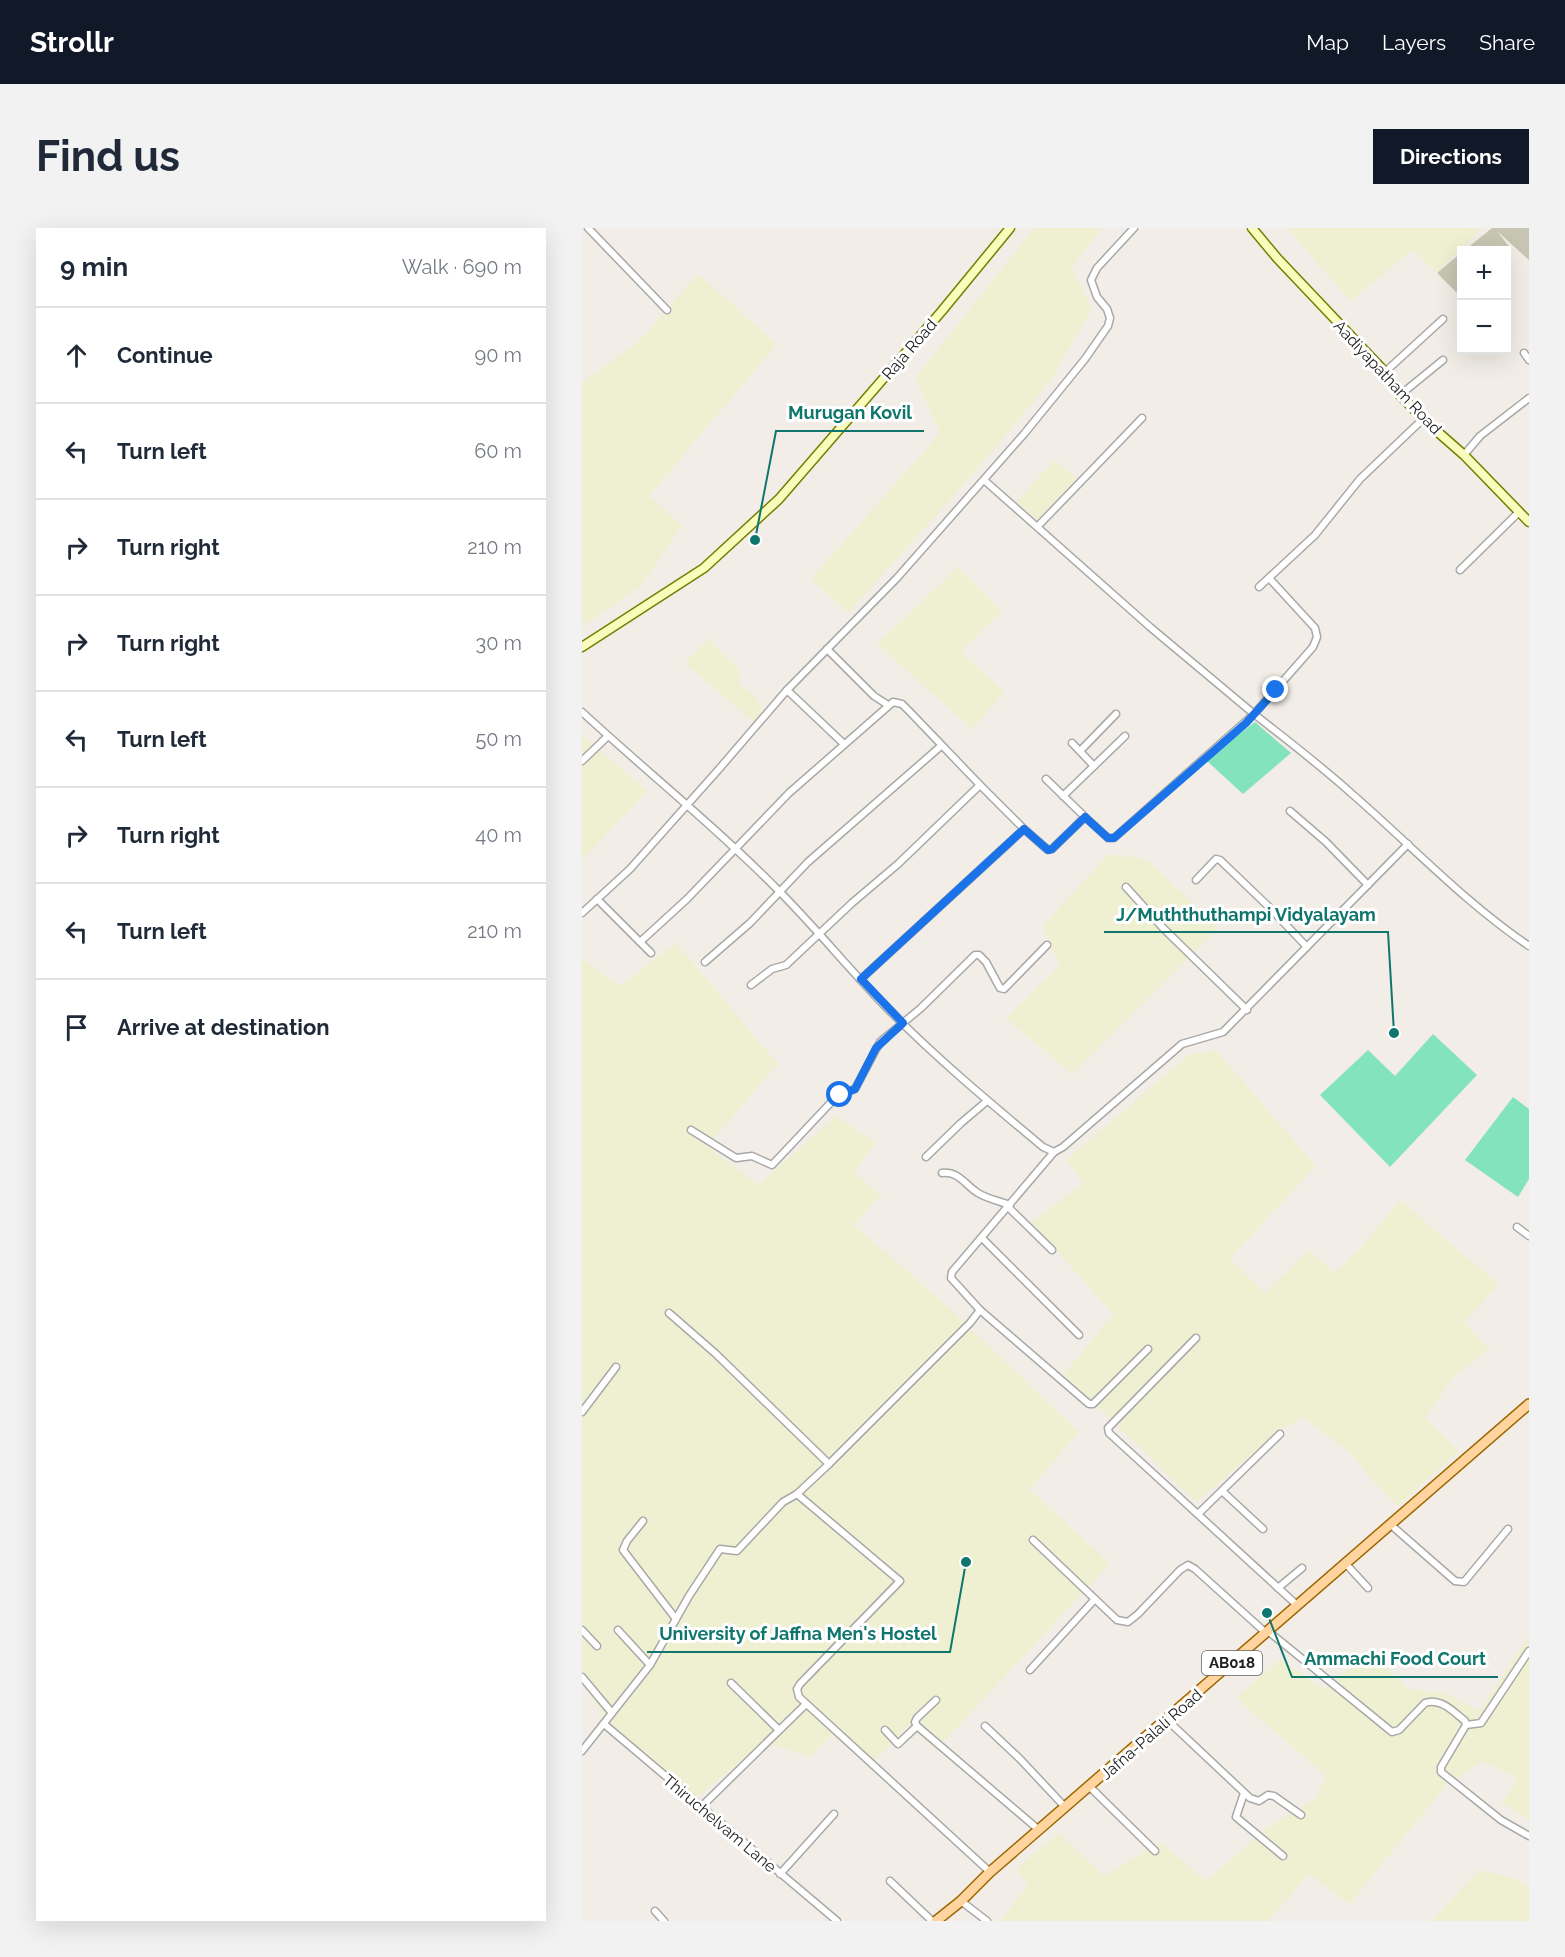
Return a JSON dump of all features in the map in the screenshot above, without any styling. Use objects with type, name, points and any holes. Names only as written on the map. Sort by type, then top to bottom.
[{"type":"main road","name":"Jafna-Palali Road","points":[[934,1921],[961,1901],[990,1872],[1529,1404]]},
{"type":"street","points":[[588,228],[667,310]]},
{"type":"street","name":"Raja Road","points":[[582,647],[704,568],[779,499],[941,312],[1010,228]]},
{"type":"street","points":[[582,913],[630,869],[787,690],[897,578],[984,480],[1085,359],[1108,326],[1110,318],[1107,309],[1097,297],[1091,280],[1097,268],[1134,228]]},
{"type":"street","name":"Aadiyapatham Road","points":[[1252,228],[1276,258],[1385,372],[1400,395],[1464,455],[1529,522]]},
{"type":"street","points":[[1385,372],[1443,319]]},
{"type":"street","points":[[1524,353],[1529,360]]},
{"type":"street","points":[[1400,395],[1443,360]]},
{"type":"street","points":[[1464,455],[1480,436],[1529,398]]},
{"type":"street","points":[[1038,526],[1142,418]]},
{"type":"street","points":[[1259,587],[1315,535],[1360,479],[1423,419]]},
{"type":"street","points":[[984,480],[1150,627],[1349,791],[1498,924],[1529,946]]},
{"type":"street","points":[[1460,570],[1519,512]]},
{"type":"street","points":[[1046,778],[1108,838],[1114,838],[1254,714],[1308,653],[1317,637],[1315,628],[1269,578]]},
{"type":"street","points":[[826,649],[874,696],[888,705]]},
{"type":"street","points":[[787,690],[844,744]]},
{"type":"street","points":[[640,942],[687,899],[789,793],[893,702],[902,704],[1024,829],[1048,850],[1052,849],[1085,817]]},
{"type":"street","points":[[582,712],[735,848],[953,1072],[1042,1147],[1054,1152]]},
{"type":"street","points":[[1080,751],[1116,714]]},
{"type":"street","points":[[582,761],[608,736]]},
{"type":"street","points":[[1063,796],[1125,736]]},
{"type":"street","points":[[1072,742],[1094,766]]},
{"type":"street","points":[[705,962],[750,923],[779,891],[854,820],[941,746]]},
{"type":"street","points":[[751,986],[772,969],[786,965],[852,903],[898,864],[980,785]]},
{"type":"street","points":[[1290,811],[1326,842],[1368,885]]},
{"type":"street","points":[[861,979],[1024,829]]},
{"type":"street","points":[[1148,1349],[1093,1404],[1089,1404],[980,1310],[951,1278],[951,1275],[1054,1152],[1063,1147],[1182,1044],[1223,1032],[1408,844]]},
{"type":"street","points":[[1196,880],[1216,859],[1220,860],[1307,947]]},
{"type":"street","points":[[1126,887],[1163,928],[1247,1010]]},
{"type":"street","points":[[597,899],[651,953]]},
{"type":"street","points":[[691,1130],[736,1158],[752,1156],[772,1165],[837,1096],[855,1089],[876,1048],[975,955],[979,955],[986,962],[1000,988],[1004,989],[1047,945]]},
{"type":"street","points":[[926,1157],[987,1101]]},
{"type":"street","points":[[942,1173],[955,1173],[978,1192],[1009,1206],[1052,1250]]},
{"type":"street","points":[[1517,1227],[1529,1236]]},
{"type":"street","points":[[982,1238],[1078,1335]]},
{"type":"street","points":[[582,1751],[650,1665],[689,1596],[720,1549],[737,1551],[790,1496],[797,1494],[830,1464],[970,1323],[980,1310]]},
{"type":"street","points":[[669,1313],[716,1354],[830,1464]]},
{"type":"street","points":[[1196,1338],[1108,1428],[1109,1433],[1298,1605]]},
{"type":"street","points":[[582,1412],[616,1367]]},
{"type":"street","points":[[1198,1514],[1280,1434]]},
{"type":"street","points":[[1222,1491],[1263,1529]]},
{"type":"street","points":[[797,1494],[900,1581],[800,1684],[797,1689],[799,1697],[990,1872]]},
{"type":"street","points":[[643,1521],[627,1541],[623,1550],[676,1619]]},
{"type":"street","points":[[1391,1525],[1455,1581],[1464,1582],[1508,1529]]},
{"type":"street","points":[[1033,1540],[1117,1620],[1128,1622],[1180,1570],[1188,1565],[1267,1632],[1392,1732],[1399,1730],[1425,1702],[1431,1701],[1437,1701],[1454,1712],[1465,1721],[1466,1725]]},
{"type":"street","points":[[1346,1564],[1368,1588]]},
{"type":"street","points":[[1278,1588],[1302,1568]]},
{"type":"street","points":[[1030,1670],[1095,1599]]},
{"type":"street","points":[[582,1630],[597,1646]]},
{"type":"street","points":[[618,1630],[650,1665]]},
{"type":"street","points":[[1466,1725],[1481,1723],[1529,1651]]},
{"type":"street","points":[[582,1677],[612,1713]]},
{"type":"street","points":[[731,1683],[779,1730]]},
{"type":"street","points":[[936,1700],[917,1718],[915,1722],[917,1726],[1039,1830]]},
{"type":"street","points":[[700,1808],[806,1704]]},
{"type":"street","points":[[1166,1719],[1255,1801],[1268,1795],[1274,1796],[1301,1815]]},
{"type":"street","name":"Thiruchelvam Lane","points":[[604,1724],[700,1808],[837,1921]]},
{"type":"street","points":[[1466,1725],[1441,1767],[1441,1772],[1501,1820],[1529,1836]]},
{"type":"street","points":[[885,1731],[898,1744],[917,1726]]},
{"type":"street","points":[[985,1726],[1065,1807]]},
{"type":"street","points":[[1090,1787],[1155,1851]]},
{"type":"street","points":[[1244,1793],[1236,1817],[1283,1856]]},
{"type":"street","points":[[780,1874],[834,1814]]},
{"type":"street","points":[[890,1881],[934,1921]]},
{"type":"street","points":[[961,1901],[987,1921]]},
{"type":"street","points":[[655,1911],[664,1921]]},
{"type":"shaded area","points":[[1034,228],[1101,228],[1072,268],[1092,309],[1049,383],[974,473],[848,613],[811,579],[940,433],[915,378]]},
{"type":"shaded area","points":[[1287,228],[1482,228],[1464,246],[1457,246],[1457,253],[1437,273],[1413,250],[1350,301]]},
{"type":"shaded area","points":[[1492,228],[1529,228],[1529,260],[1497,231],[1509,246],[1470,246]]},
{"type":"shaded area","points":[[1457,256],[1457,293],[1437,273]]},
{"type":"shaded area","points":[[698,274],[777,344],[649,496],[682,526],[640,587],[582,627],[582,382],[637,343]]},
{"type":"shaded area","points":[[1054,460],[1078,478],[1037,520],[1017,502]]},
{"type":"shaded area","points":[[958,567],[1002,611],[961,652],[1004,692],[972,729],[877,644]]},
{"type":"shaded area","points":[[708,639],[739,669],[739,683],[759,701],[762,713],[754,722],[685,663]]},
{"type":"shaded area","points":[[582,735],[647,791],[582,860]]},
{"type":"shaded area","points":[[1109,854],[1146,859],[1219,928],[1072,1074],[1006,1018],[1060,965],[1042,926]]},
{"type":"shaded area","points":[[676,943],[778,1064],[707,1146],[758,1185],[836,1116],[876,1143],[854,1172],[881,1195],[854,1225],[946,1305],[1079,1432],[1030,1489],[1110,1564],[936,1750],[908,1725],[870,1766],[832,1735],[810,1757],[763,1742],[694,1800],[609,1727],[582,1681],[582,958],[620,986]]},
{"type":"shaded area","points":[[1216,1050],[1316,1166],[1230,1259],[1265,1293],[1309,1250],[1334,1273],[1359,1249],[1400,1200],[1499,1285],[1464,1322],[1489,1349],[1453,1378],[1425,1418],[1459,1451],[1398,1506],[1348,1451],[1303,1417],[1278,1432],[1196,1502],[1064,1374],[1113,1314],[1031,1222],[1084,1183],[1066,1160],[1190,1054]]},
{"type":"shaded area","points":[[1529,1636],[1529,1821],[1502,1803],[1517,1778],[1483,1761],[1446,1785],[1350,1904],[1309,1874],[1268,1921],[1074,1921],[1071,1919],[1070,1921],[1001,1921],[1028,1885],[1016,1869],[1059,1833],[1104,1876],[1160,1842],[1206,1881],[1268,1827],[1316,1798],[1326,1776],[1236,1698],[1280,1659],[1324,1689],[1369,1651],[1408,1689],[1445,1693],[1480,1711]]},
{"type":"shaded area","points":[[1480,1870],[1518,1879],[1529,1888],[1529,1921],[1431,1921]]},
{"type":"green space","points":[[1255,722],[1291,753],[1243,794],[1206,760]]},
{"type":"green space","points":[[1433,1034],[1477,1075],[1390,1167],[1320,1095],[1368,1050],[1395,1076]]},
{"type":"green space","points":[[1513,1097],[1529,1109],[1529,1179],[1518,1197],[1465,1160]]},
{"type":"place","name":"Murugan Kovil","points":[[755,540]]},
{"type":"place","name":"J/Muththuthampi Vidyalayam","points":[[1394,1033]]},
{"type":"place","name":"University of Jaffna Men's Hostel","points":[[966,1562]]},
{"type":"place","name":"Ammachi Food Court","points":[[1267,1613]]},
{"type":"route","points":[[840,1095],[855,1089],[880,1042],[903,1023],[861,979],[1024,829],[1048,850],[1052,849],[1085,817],[1108,838],[1114,838],[1195,765],[1246,723],[1276,690]]}]
